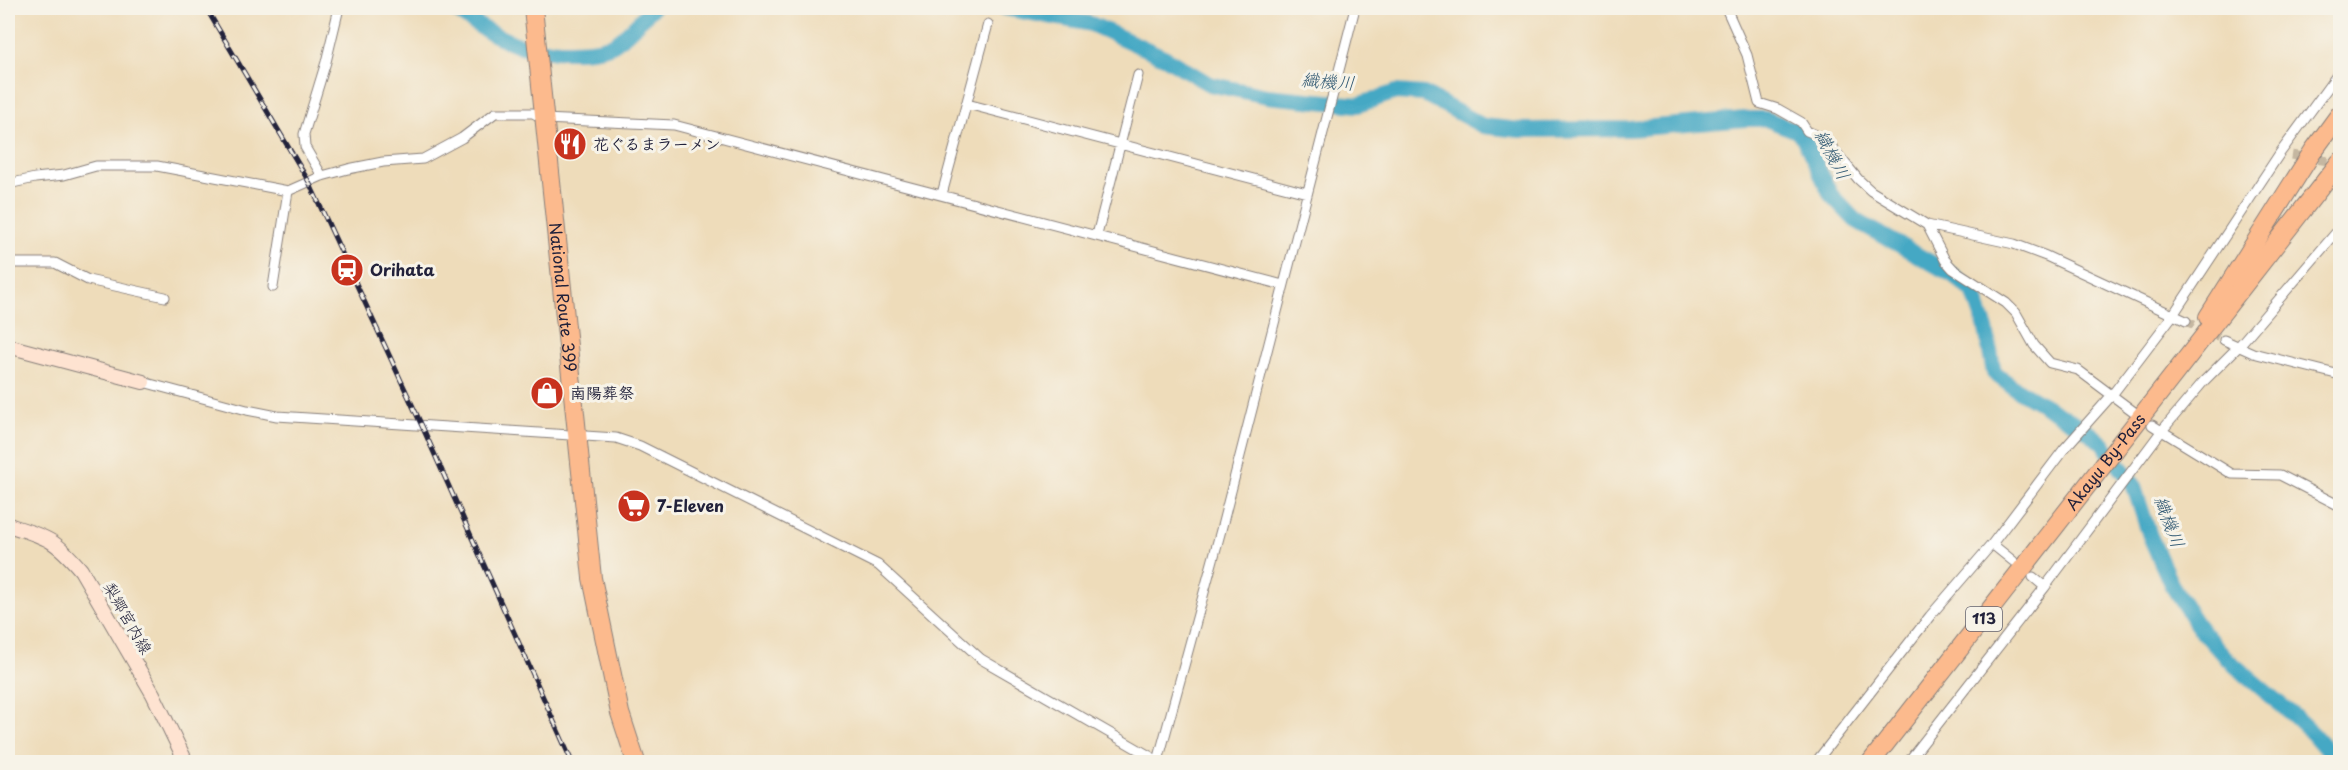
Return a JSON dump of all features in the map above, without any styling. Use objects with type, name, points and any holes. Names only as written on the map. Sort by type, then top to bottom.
[{"type":"highway","name":"National Route 399","points":[[533,8],[592,578],[620,713],[636,762]]},
{"type":"highway","points":[[2152,404],[2313,151],[2340,114]]},
{"type":"highway","name":"Akayu By-Pass","points":[[1871,762],[2340,162]]},
{"type":"highway","points":[[2250,280],[2340,181]]},
{"type":"main road","points":[[8,345],[142,382]]},
{"type":"main road","name":"梨郷宮内線","points":[[8,525],[48,538],[81,570],[153,694],[186,762]]},
{"type":"street","points":[[322,176],[305,147],[304,134],[326,62],[339,8]]},
{"type":"street","points":[[142,382],[277,416],[616,438],[640,446],[878,566],[908,590],[981,659],[1159,762],[1355,8]]},
{"type":"street","points":[[1726,8],[1747,55],[1759,103],[1778,109],[1801,122],[1807,131],[1819,136],[1831,146],[1871,191],[1927,225],[2014,244],[2046,256],[2186,321]]},
{"type":"street","points":[[942,194],[988,24]]},
{"type":"street","points":[[1815,762],[1930,616],[1992,543],[2064,449],[2112,395],[2173,315],[2280,153],[2340,71]]},
{"type":"street","points":[[1097,235],[1138,75]]},
{"type":"street","points":[[967,104],[1307,193]]},
{"type":"street","points":[[8,184],[64,175],[96,166],[157,166],[288,191],[322,176],[383,162],[423,159],[462,138],[495,113],[533,113],[544,119],[674,125],[1283,285]]},
{"type":"street","points":[[2280,153],[2292,155]]},
{"type":"street","points":[[273,287],[288,191]]},
{"type":"street","points":[[1927,225],[1945,260],[1953,269],[2006,303],[2016,313],[2034,345],[2050,363],[2078,370],[2112,395],[2139,421],[2232,474],[2280,475],[2340,506]]},
{"type":"street","points":[[1908,762],[2045,587],[2160,433],[2203,382],[2238,347],[2340,228]]},
{"type":"street","points":[[8,264],[55,263],[88,280],[165,297]]},
{"type":"street","points":[[2224,340],[2238,347],[2340,375]]},
{"type":"street","points":[[1992,543],[2013,561]]},
{"type":"street","points":[[2033,577],[2045,587]]},
{"type":"waterway","name":"織機川","points":[[452,8],[507,41],[526,47],[567,51],[595,49],[615,43],[652,8]]},
{"type":"waterway","name":"織機川","points":[[1004,8],[1091,24],[1166,58],[1209,84],[1267,96],[1358,105],[1396,92],[1424,94],[1483,126],[1520,130],[1630,129],[1745,119],[1766,119],[1795,130],[1803,137],[1831,195],[1855,220],[1953,275],[1973,291],[1986,329],[1994,373],[2013,387],[2088,431],[2104,445],[2133,484],[2150,536],[2171,584],[2197,625],[2227,659],[2294,716],[2337,762]]},
{"type":"tunnel","points":[[2292,155],[2340,163]]},
{"type":"tunnel","points":[[2186,321],[2224,340]]},
{"type":"railway","points":[[206,8],[309,182],[422,426],[572,762]]},
{"type":"place","name":"花ぐるまラーメン","points":[[570,144]]},
{"type":"place","name":"Orihata","points":[[347,270]]},
{"type":"place","name":"南陽葬祭","points":[[547,393]]},
{"type":"place","name":"7-Eleven","points":[[634,506]]}]
